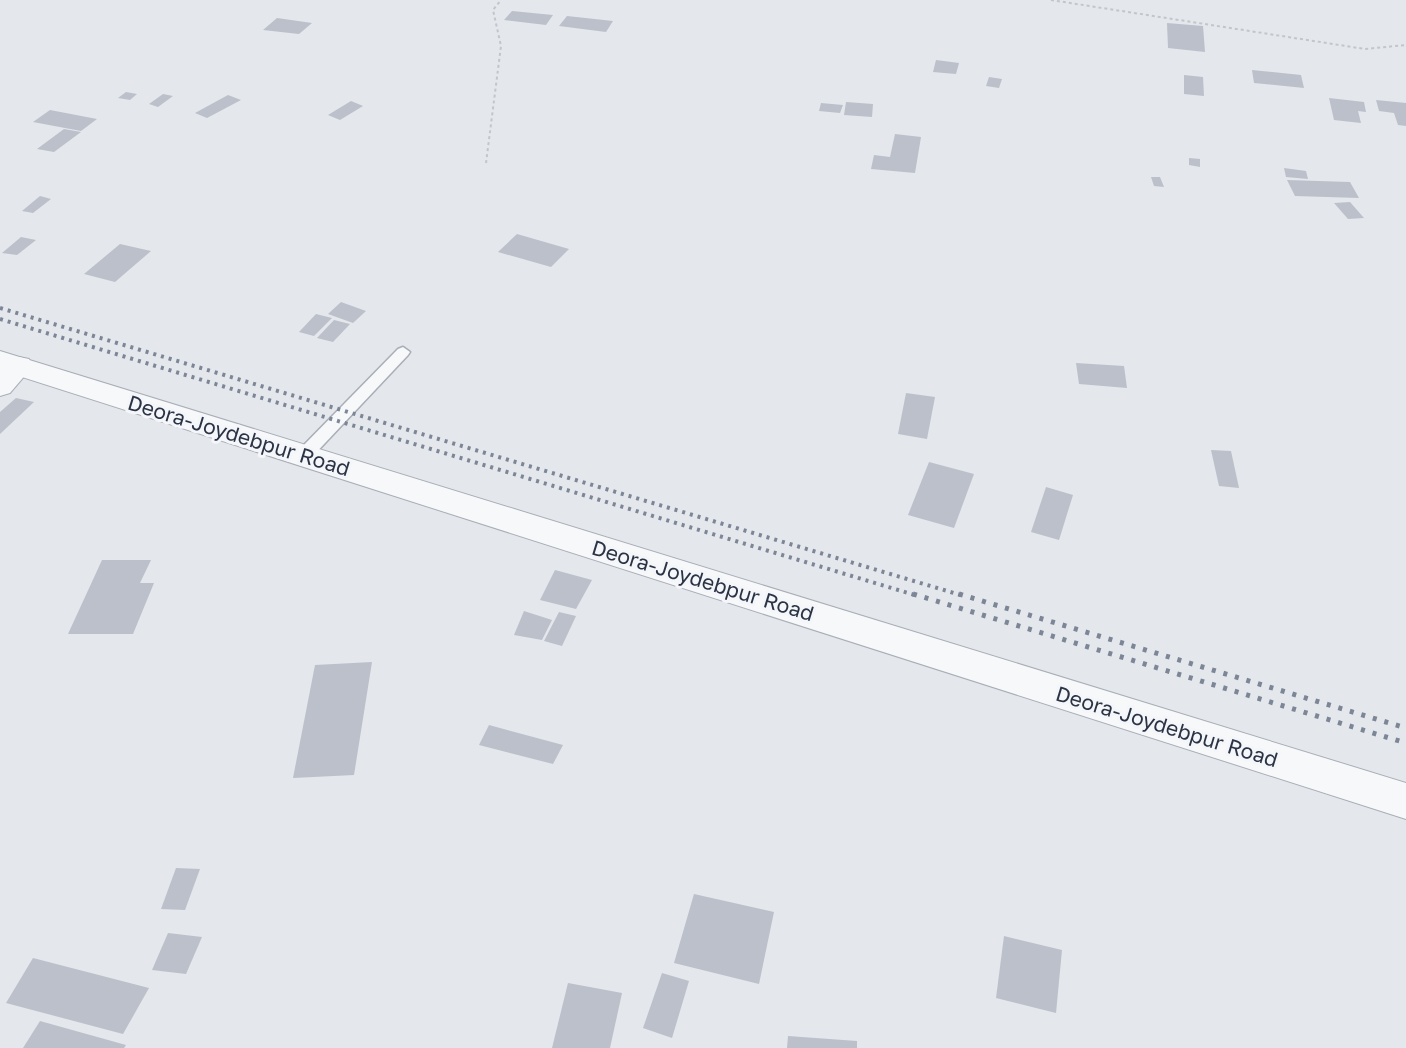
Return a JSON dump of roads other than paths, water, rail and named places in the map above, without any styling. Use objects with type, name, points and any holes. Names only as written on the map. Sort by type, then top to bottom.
[{"type":"street","name":"Deora-Joydebpur Road","points":[[6,370],[304,455],[1406,801]]},
{"type":"lane","points":[[304,455],[403,352]]},
{"type":"railway","points":[[0,308],[964,596]]},
{"type":"railway","points":[[0,319],[918,596]]},
{"type":"railway","points":[[913,594],[1406,743]]},
{"type":"railway","points":[[959,594],[1406,728]]}]
